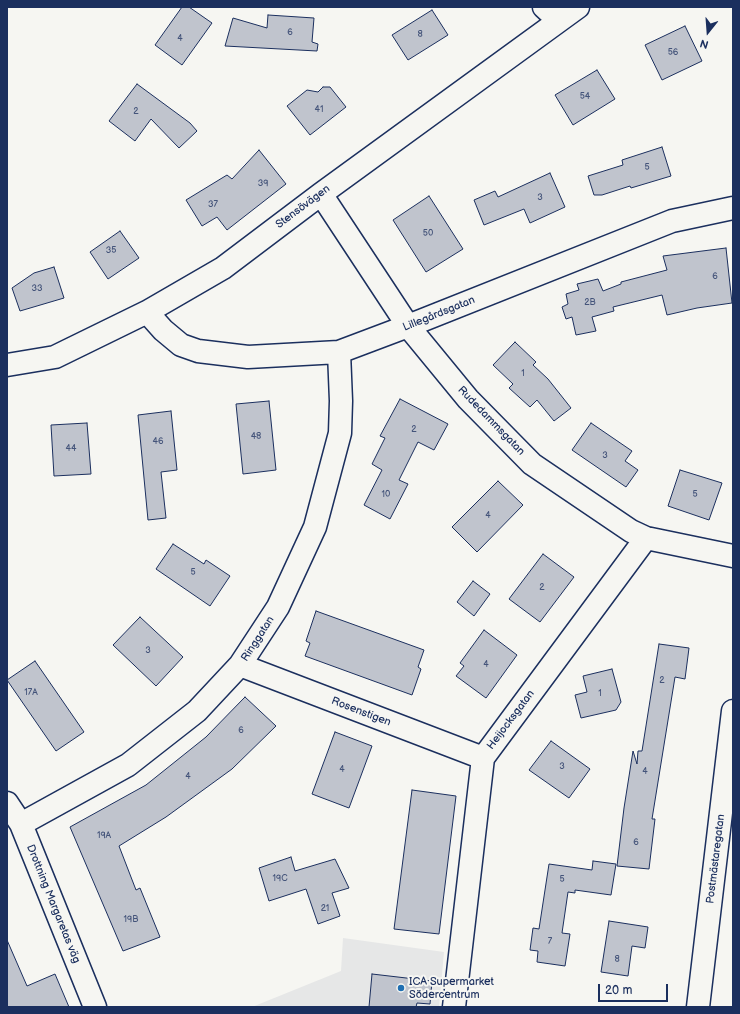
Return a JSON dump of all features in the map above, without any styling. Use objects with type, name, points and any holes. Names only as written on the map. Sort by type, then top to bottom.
[{"type":"street","name":"Stensövägen","points":[[7,365],[54,357],[147,312],[223,268],[321,194],[551,14],[578,7]]},
{"type":"street","name":"Rudedammsgatan","points":[[321,194],[408,326],[468,399],[532,464],[631,531],[646,538],[733,556]]},
{"type":"street","name":"Lillegårdsgatan","points":[[147,312],[163,330],[181,345],[198,351],[248,357],[339,352],[672,221],[733,208]]},
{"type":"street","name":"Ringgatan","points":[[21,824],[128,765],[198,711],[240,666],[278,607],[315,526],[340,433],[341,401],[339,352]]},
{"type":"street","name":"Heijocksgatan","points":[[454,1007],[483,758],[646,538]]},
{"type":"street","name":"Rosenstigen","points":[[240,666],[483,758]]},
{"type":"street","name":"Postmästaregatan","points":[[698,1007],[733,711]]},
{"type":"street","name":"Drottning Margaretas väg","points":[[7,803],[21,824],[95,1007]]},
{"type":"shaded area","points":[[343,938],[444,952],[439,1007],[252,1007],[341,971]]},
{"type":"building","points":[[182,7],[189,7],[212,23],[182,65],[155,45]]},
{"type":"building","points":[[432,10],[448,35],[408,60],[392,35]]},
{"type":"building","points":[[268,15],[314,18],[312,42],[318,44],[317,51],[225,46],[233,18],[267,28]]},
{"type":"building","points":[[685,26],[702,61],[662,80],[645,45]]},
{"type":"building","points":[[597,70],[615,99],[573,125],[555,95]]},
{"type":"building","points":[[137,84],[190,123],[197,131],[179,148],[151,119],[135,141],[109,121]]},
{"type":"building","points":[[323,87],[330,87],[346,107],[310,135],[287,106],[307,90],[318,92]]},
{"type":"building","points":[[662,147],[671,176],[631,188],[630,186],[602,195],[594,195],[588,176],[623,165],[622,160]]},
{"type":"building","points":[[259,150],[286,184],[227,230],[217,217],[202,226],[186,200],[227,175],[232,179]]},
{"type":"building","points":[[550,173],[565,207],[530,223],[524,209],[484,225],[474,200],[495,191],[498,197]]},
{"type":"building","points":[[429,196],[463,249],[426,272],[393,220]]},
{"type":"building","points":[[120,231],[139,258],[108,279],[90,252]]},
{"type":"building","points":[[726,248],[732,303],[697,308],[667,315],[662,295],[613,307],[614,311],[592,317],[596,331],[576,335],[572,317],[566,319],[562,307],[568,304],[566,294],[579,290],[577,284],[598,279],[603,291],[621,284],[621,282],[667,270],[663,256]]},
{"type":"building","points":[[54,267],[64,298],[20,311],[12,288],[34,273]]},
{"type":"building","points":[[515,342],[536,362],[533,365],[548,379],[571,408],[554,421],[537,400],[530,407],[509,388],[513,384],[493,365]]},
{"type":"building","points":[[400,399],[448,424],[434,450],[418,442],[399,480],[408,484],[390,519],[364,505],[382,470],[372,464],[385,438],[380,436]]},
{"type":"building","points":[[269,401],[276,470],[243,474],[236,404]]},
{"type":"building","points":[[171,411],[177,470],[161,472],[166,518],[148,520],[138,415]]},
{"type":"building","points":[[87,423],[91,474],[54,476],[51,425]]},
{"type":"building","points":[[591,423],[632,451],[625,461],[638,470],[626,487],[572,450]]},
{"type":"building","points":[[680,470],[722,483],[709,520],[668,506]]},
{"type":"building","points":[[498,481],[523,505],[477,552],[452,527]]},
{"type":"building","points":[[173,544],[204,564],[206,560],[230,576],[210,606],[156,569]]},
{"type":"building","points":[[543,554],[574,577],[540,622],[509,599]]},
{"type":"building","points":[[473,581],[490,594],[474,616],[457,602]]},
{"type":"building","points":[[316,611],[424,650],[418,667],[421,669],[412,695],[305,656],[310,643],[306,641]]},
{"type":"building","points":[[140,617],[183,657],[156,686],[113,645]]},
{"type":"building","points":[[484,630],[517,655],[486,698],[456,676],[464,666],[460,663]]},
{"type":"building","points":[[659,644],[689,648],[685,679],[675,677],[652,819],[655,819],[649,869],[617,866],[633,751],[637,764],[638,751],[642,751]]},
{"type":"building","points":[[35,661],[84,732],[56,751],[7,680]]},
{"type":"building","points":[[612,669],[621,702],[616,710],[581,718],[575,695],[587,692],[583,676]]},
{"type":"building","points":[[245,697],[276,726],[232,769],[166,817],[119,846],[136,890],[140,888],[160,937],[123,951],[70,827],[146,785],[206,737]]},
{"type":"building","points":[[335,732],[372,746],[349,808],[312,794]]},
{"type":"building","points":[[551,741],[590,769],[569,798],[529,770]]},
{"type":"building","points":[[412,790],[456,796],[439,934],[394,929]]},
{"type":"building","points":[[291,857],[295,871],[335,859],[349,888],[332,893],[340,916],[318,924],[306,889],[269,901],[259,868]]},
{"type":"building","points":[[593,861],[616,864],[611,895],[575,890],[575,893],[568,892],[562,933],[570,934],[565,966],[537,962],[538,951],[530,950],[533,928],[539,929],[549,864],[592,870]]},
{"type":"building","points":[[609,921],[648,927],[645,948],[632,946],[628,976],[601,972]]},
{"type":"building","points":[[7,940],[27,986],[55,974],[69,1007],[7,1007]]},
{"type":"building","name":"ICA Supermarket Södercentrum","points":[[372,974],[432,981],[430,1004],[417,1003],[416,1007],[369,1007]]},
{"type":"place","name":"ICA Supermarket Södercentrum","points":[[401,988]]}]
